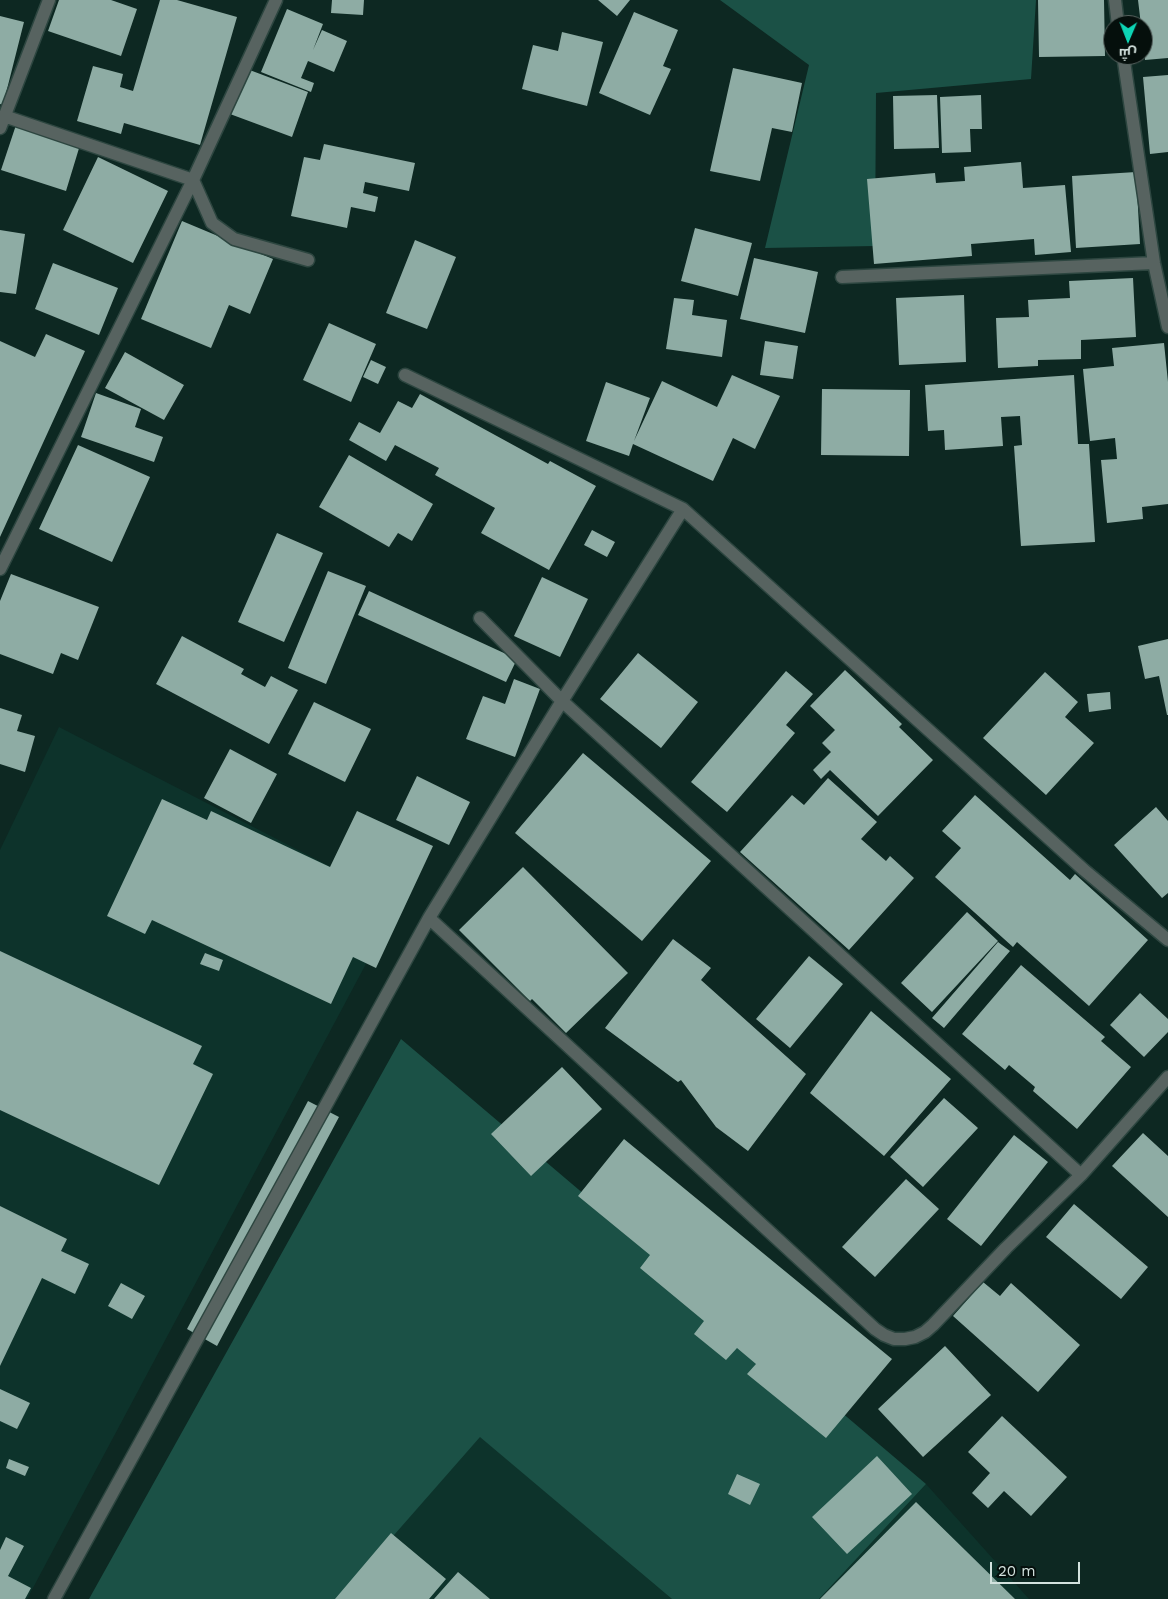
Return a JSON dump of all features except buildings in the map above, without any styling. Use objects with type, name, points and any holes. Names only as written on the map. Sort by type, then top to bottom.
[{"type":"street","points":[[49,0],[2,122],[193,180],[212,223],[234,239],[308,260]]},
{"type":"street","points":[[0,569],[193,180],[276,0]]},
{"type":"street","points":[[1115,0],[1117,15]]},
{"type":"street","points":[[1124,65],[1154,263],[1168,327]]},
{"type":"street","points":[[842,277],[1154,263]]},
{"type":"street","points":[[405,375],[683,509],[1084,870],[1168,940]]},
{"type":"street","points":[[54,1599],[429,918],[683,509]]},
{"type":"street","points":[[480,618],[562,701],[1081,1175]]},
{"type":"street","points":[[429,918],[884,1335],[894,1338],[905,1339],[925,1332],[1006,1248],[1081,1175],[1168,1077]]},
{"type":"shaded area","points":[[720,0],[1036,0],[1031,79],[876,93],[875,246],[765,248],[809,65]]},
{"type":"shaded area","points":[[59,727],[399,902],[27,1599],[0,1599],[0,850]]},
{"type":"shaded area","points":[[401,1039],[926,1484],[819,1599],[672,1599],[480,1437],[338,1599],[89,1599]]},
{"type":"shaded area","points":[[480,1436],[672,1599],[338,1599]]},
{"type":"shaded area","points":[[926,1484],[1029,1599],[819,1599]]}]
